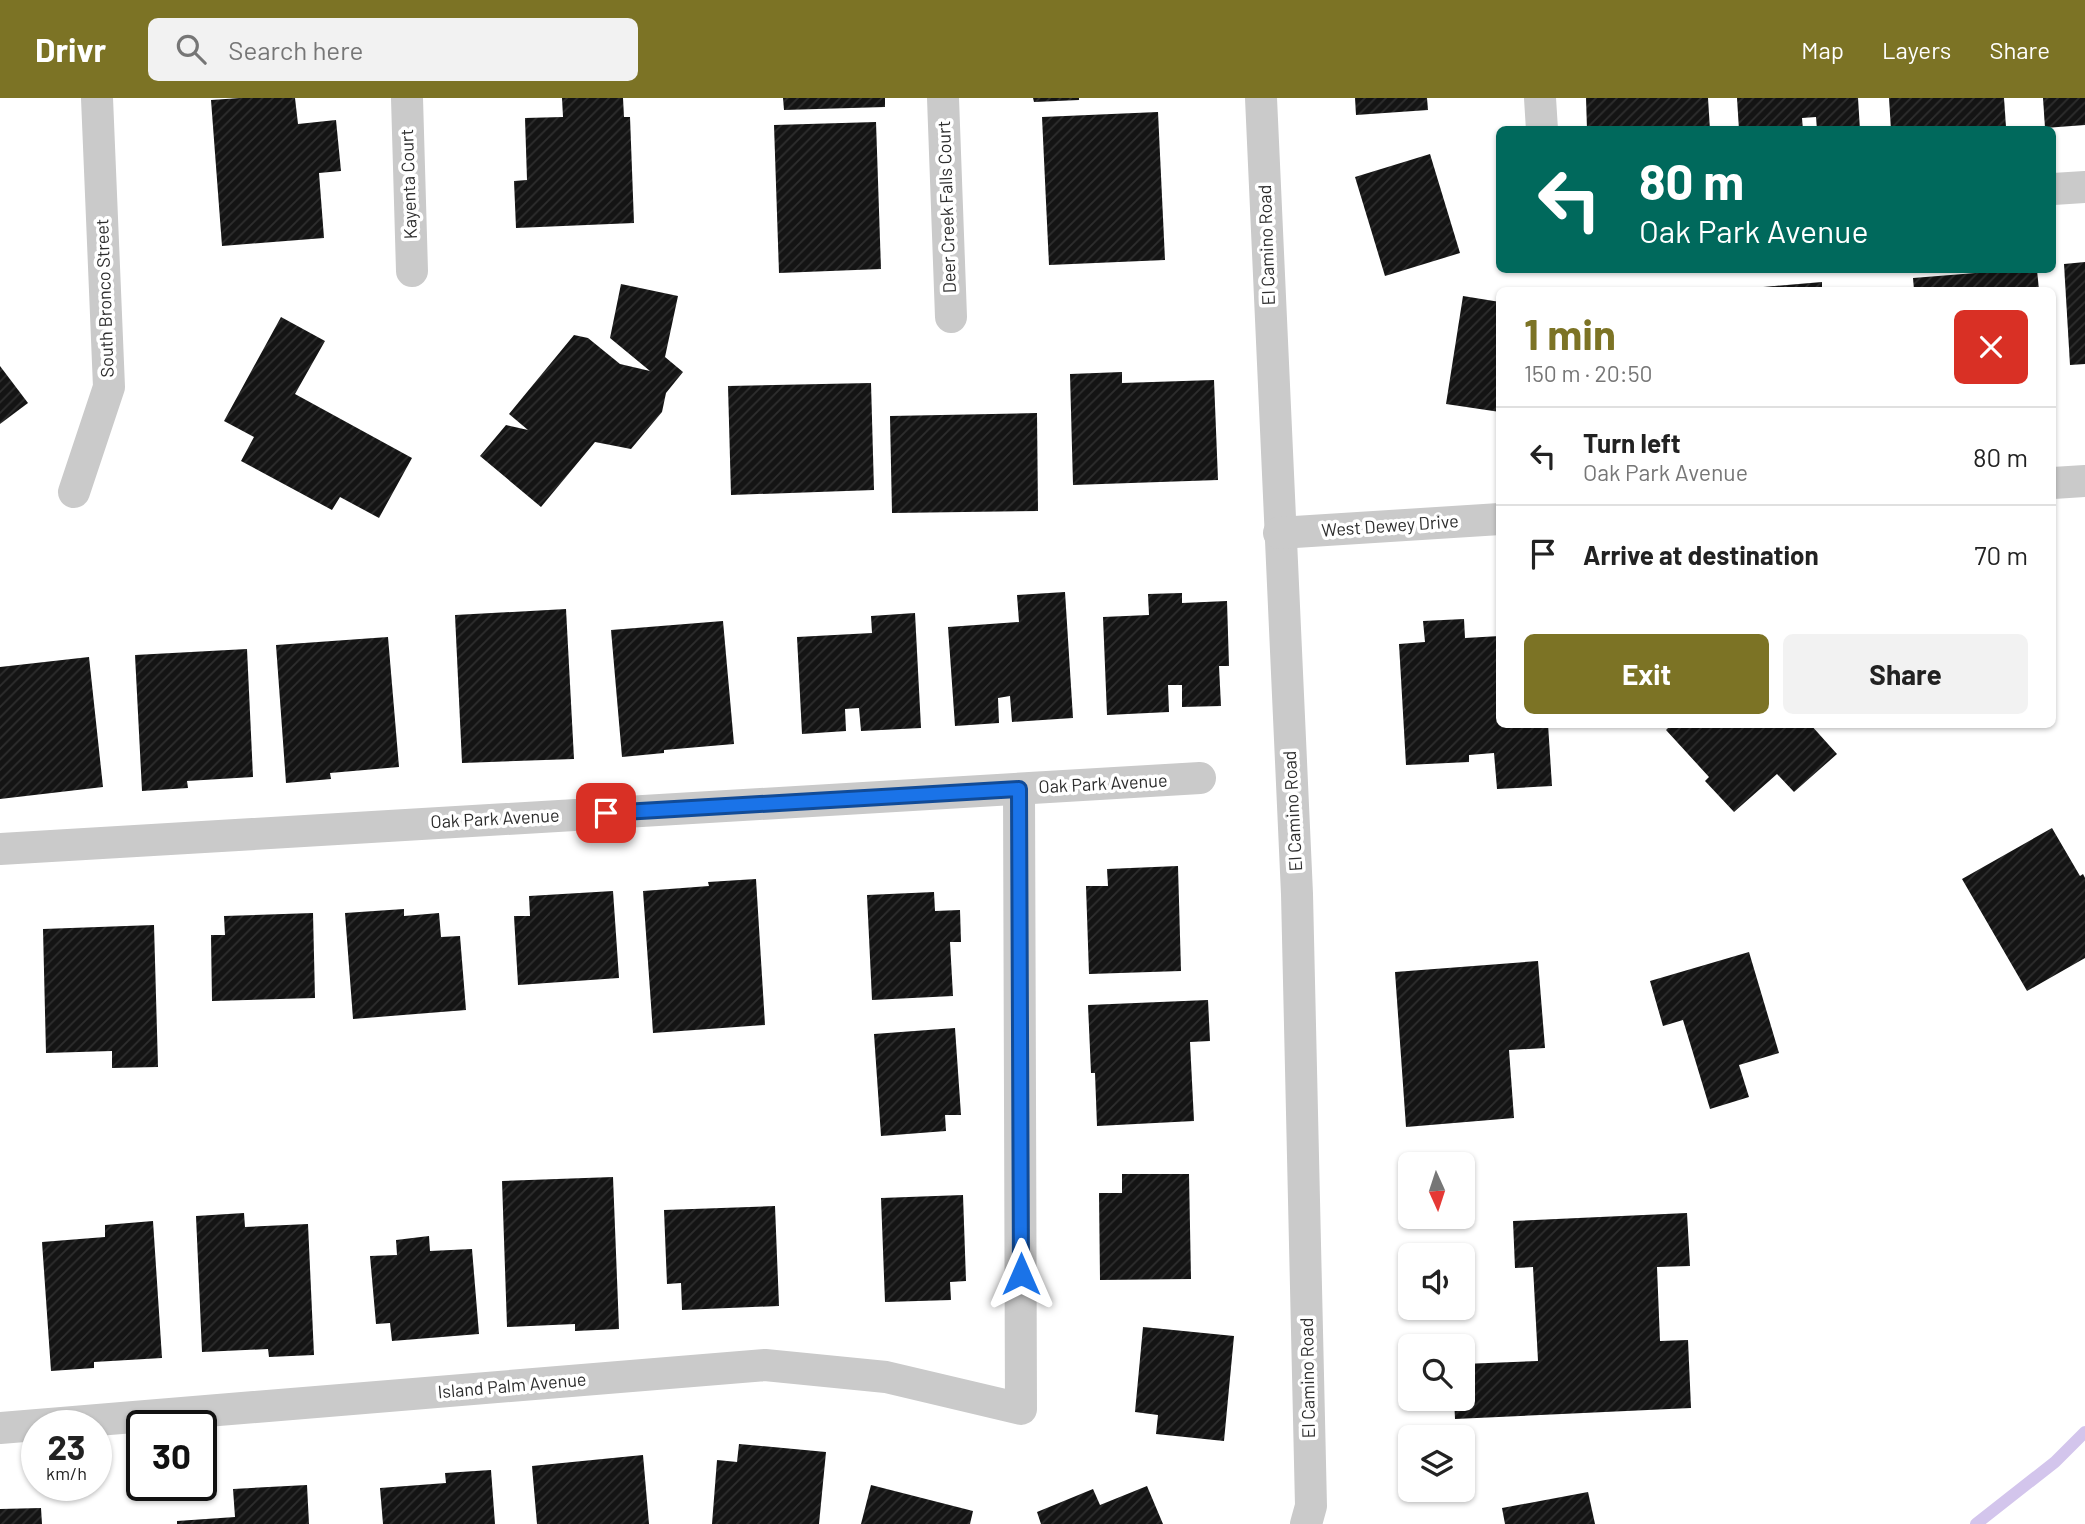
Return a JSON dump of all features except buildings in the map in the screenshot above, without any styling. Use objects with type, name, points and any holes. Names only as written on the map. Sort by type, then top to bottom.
[{"type":"street","name":"South Bronco Street","points":[[74,492],[109,387],[97,98]]},
{"type":"street","name":"Kayenta Court","points":[[407,98],[412,271]]},
{"type":"street","name":"Deer Creek Falls Court","points":[[943,98],[951,317]]},
{"type":"street","name":"El Camino Road","points":[[1261,98],[1297,894],[1311,1507],[1306,1524]]},
{"type":"street","points":[[1540,98],[1542,126]]},
{"type":"street","points":[[2056,189],[2085,187]]},
{"type":"street","points":[[2056,483],[2085,481]]},
{"type":"street","name":"West Dewey Drive","points":[[1279,533],[1496,519]]},
{"type":"street","name":"Oak Park Avenue","points":[[0,849],[1200,778]]},
{"type":"street","name":"Island Palm Avenue","points":[[0,1428],[765,1365],[886,1377],[1021,1409],[1019,789]]},
{"type":"waterway","points":[[1976,1524],[2055,1462],[2085,1432]]},
{"type":"route","points":[[606,813],[1019,789],[1021,1274]]}]
